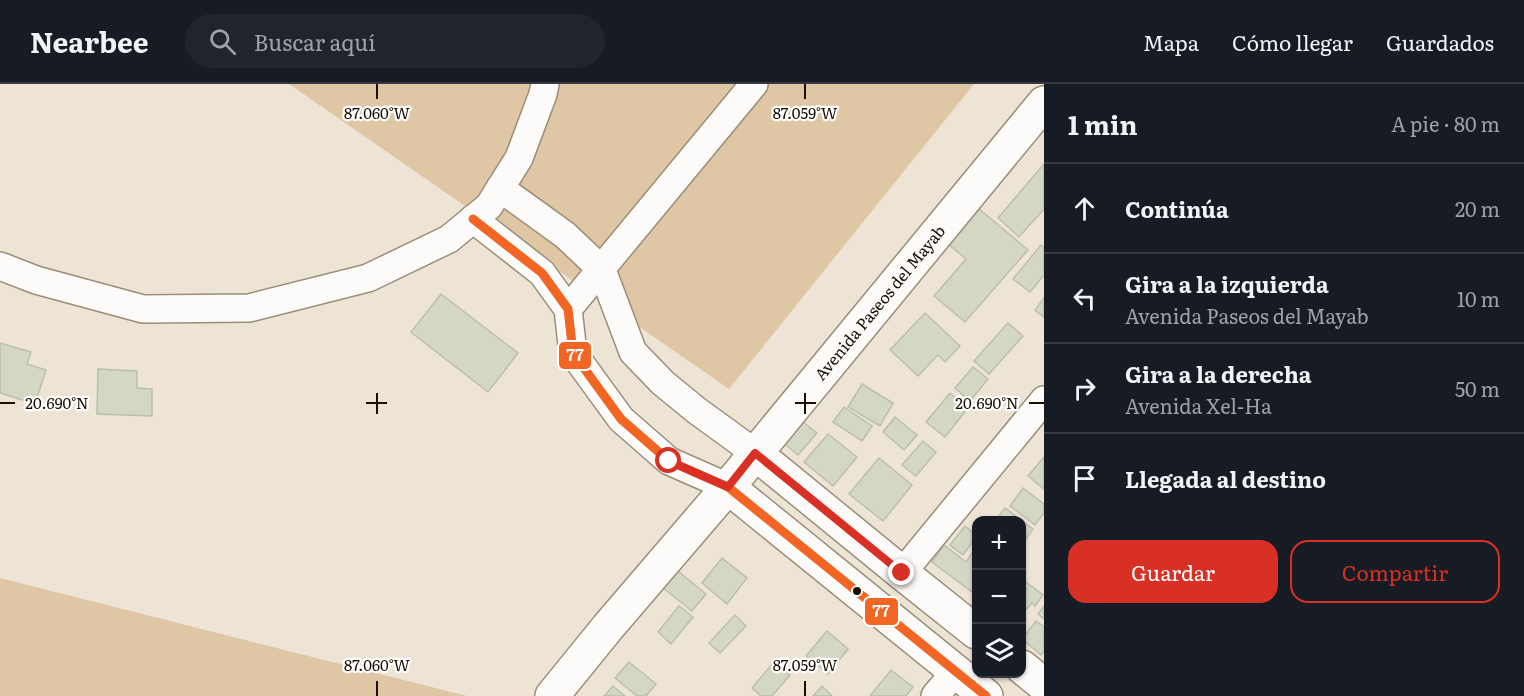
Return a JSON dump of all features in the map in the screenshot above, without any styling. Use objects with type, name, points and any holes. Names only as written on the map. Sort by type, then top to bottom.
[{"type":"main road","name":"Avenida Paseos del Mayab","points":[[552,696],[728,487],[1044,103]]},
{"type":"main road","points":[[755,453],[972,629]]},
{"type":"main road","points":[[728,487],[987,696]]},
{"type":"main road","points":[[1026,671],[1044,687]]},
{"type":"street","points":[[0,266],[36,280],[143,309],[249,308],[368,278],[449,238],[489,206],[519,158],[545,84]]},
{"type":"street","points":[[568,309],[754,84]]},
{"type":"street","points":[[500,188],[565,235],[602,270],[633,352],[663,383],[755,453]]},
{"type":"street","points":[[473,219],[542,273],[568,309],[573,353],[621,419],[669,461],[728,487]]},
{"type":"street","points":[[902,573],[1044,400]]},
{"type":"street","points":[[935,696],[956,671]]},
{"type":"street","points":[[1038,696],[1044,687]]},
{"type":"shaded area","points":[[289,84],[974,84],[729,389]]},
{"type":"shaded area","points":[[0,578],[467,696],[0,696]]},
{"type":"building","points":[[1044,164],[1044,209],[1019,237],[998,218]]},
{"type":"building","points":[[978,208],[1028,250],[965,322],[934,296],[966,259],[947,243]]},
{"type":"building","points":[[1041,245],[1044,247],[1044,275],[1030,292],[1013,279]]},
{"type":"building","points":[[441,294],[518,353],[488,392],[411,332]]},
{"type":"building","points":[[1044,298],[1044,317],[1035,310]]},
{"type":"building","points":[[925,313],[960,346],[945,362],[938,355],[918,376],[890,350]]},
{"type":"building","points":[[1008,323],[1023,336],[989,374],[974,361]]},
{"type":"building","points":[[0,343],[31,352],[27,364],[46,370],[35,404],[0,393]]},
{"type":"building","points":[[973,367],[988,379],[970,401],[955,388]]},
{"type":"building","points":[[98,369],[137,371],[137,388],[152,389],[152,416],[97,414]]},
{"type":"building","points":[[862,384],[893,403],[880,426],[848,407]]},
{"type":"building","points":[[950,393],[968,408],[945,437],[926,422]]},
{"type":"building","points":[[844,407],[872,426],[862,441],[833,422]]},
{"type":"building","points":[[895,417],[917,435],[904,450],[883,432]]},
{"type":"building","points":[[799,419],[817,433],[798,455],[781,441]]},
{"type":"building","points":[[828,434],[857,457],[833,486],[804,462]]},
{"type":"building","points":[[923,441],[936,452],[916,476],[902,465]]},
{"type":"building","points":[[1044,457],[1044,489],[1028,476]]},
{"type":"building","points":[[879,458],[912,485],[883,521],[849,494]]},
{"type":"building","points":[[1023,488],[1044,504],[1044,513],[1035,525],[1010,506]]},
{"type":"building","points":[[1005,508],[1016,516],[999,516]]},
{"type":"building","points":[[1026,524],[1033,529],[1026,539]]},
{"type":"building","points":[[965,526],[972,532],[972,543],[963,555],[950,545]]},
{"type":"building","points":[[944,545],[966,562],[972,553],[972,592],[932,562]]},
{"type":"building","points":[[722,558],[747,578],[727,604],[702,583]]},
{"type":"building","points":[[673,567],[706,594],[692,611],[658,584]]},
{"type":"building","points":[[1026,582],[1043,595],[1035,606],[1032,603],[1027,609]]},
{"type":"building","points":[[679,606],[693,617],[671,644],[658,632]]},
{"type":"building","points":[[1044,606],[1044,619],[1038,614]]},
{"type":"building","points":[[735,615],[746,626],[720,653],[709,643]]},
{"type":"building","points":[[1036,621],[1044,627],[1044,652],[1041,655],[1026,642],[1026,634]]},
{"type":"building","points":[[827,631],[848,649],[828,674],[806,656]]},
{"type":"building","points":[[629,662],[656,684],[646,696],[637,696],[615,678]]},
{"type":"building","points":[[774,662],[790,675],[772,696],[761,696],[752,688]]},
{"type":"building","points":[[891,670],[913,687],[906,696],[870,696]]},
{"type":"building","points":[[613,686],[625,696],[604,696]]},
{"type":"building","points":[[822,686],[832,696],[813,696]]},
{"type":"transit line","name":"77","points":[[473,219],[542,273],[568,309],[573,353],[621,419],[669,461],[728,487],[986,696]]},
{"type":"route","points":[[669,461],[728,487],[755,453],[902,573]]}]
